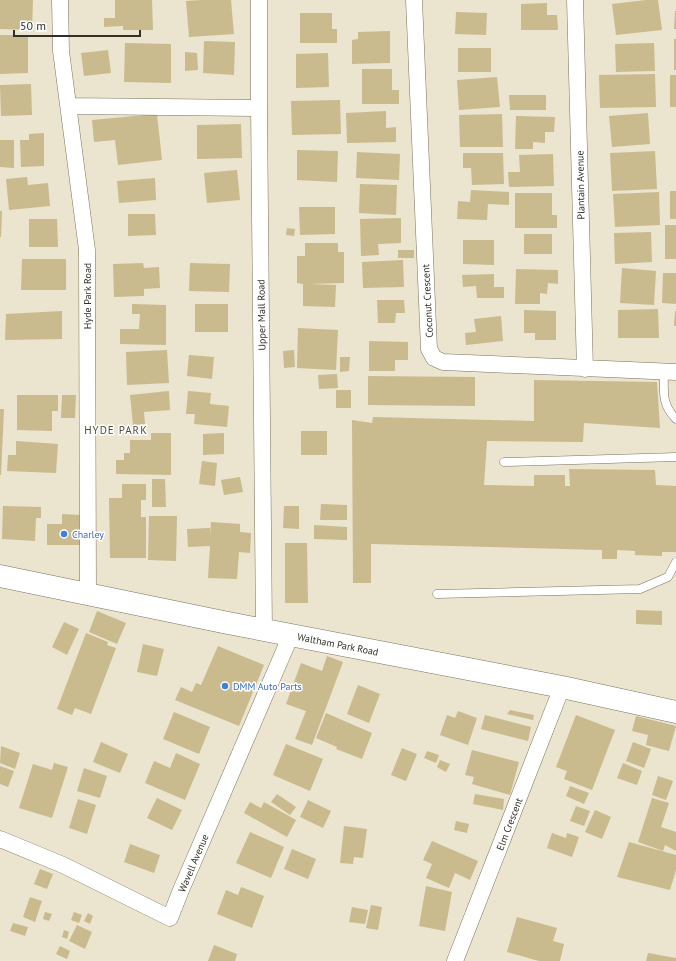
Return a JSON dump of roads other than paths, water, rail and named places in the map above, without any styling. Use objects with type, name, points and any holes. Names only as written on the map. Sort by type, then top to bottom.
[{"type":"main road","name":"Waltham Park Road","points":[[0,576],[264,630],[562,687],[676,712]]},
{"type":"street","name":"Hyde Park Road","points":[[60,0],[61,51],[87,250],[88,594]]},
{"type":"street","name":"Upper Mall Road","points":[[259,0],[264,630]]},
{"type":"street","name":"Coconut Crescent","points":[[414,0],[429,349],[434,358],[443,362],[670,372]]},
{"type":"street","name":"Plantain Avenue","points":[[575,0],[585,369]]},
{"type":"street","points":[[69,106],[259,108]]},
{"type":"street","name":"Wavell Avenue","points":[[0,839],[63,866],[170,918],[291,635]]},
{"type":"street","name":"Elm Crescent","points":[[455,961],[562,687]]},
{"type":"lane","points":[[670,372],[664,402],[670,413],[676,419]]},
{"type":"lane","points":[[504,462],[676,458]]},
{"type":"lane","points":[[437,594],[640,589],[668,576],[676,562]]},
{"type":"place","name":"Charley","points":[[64,534]]},
{"type":"place","name":"DMM Auto Parts","points":[[225,686]]},
{"type":"district","name":"HYDE PARK","points":[[116,430]]}]
